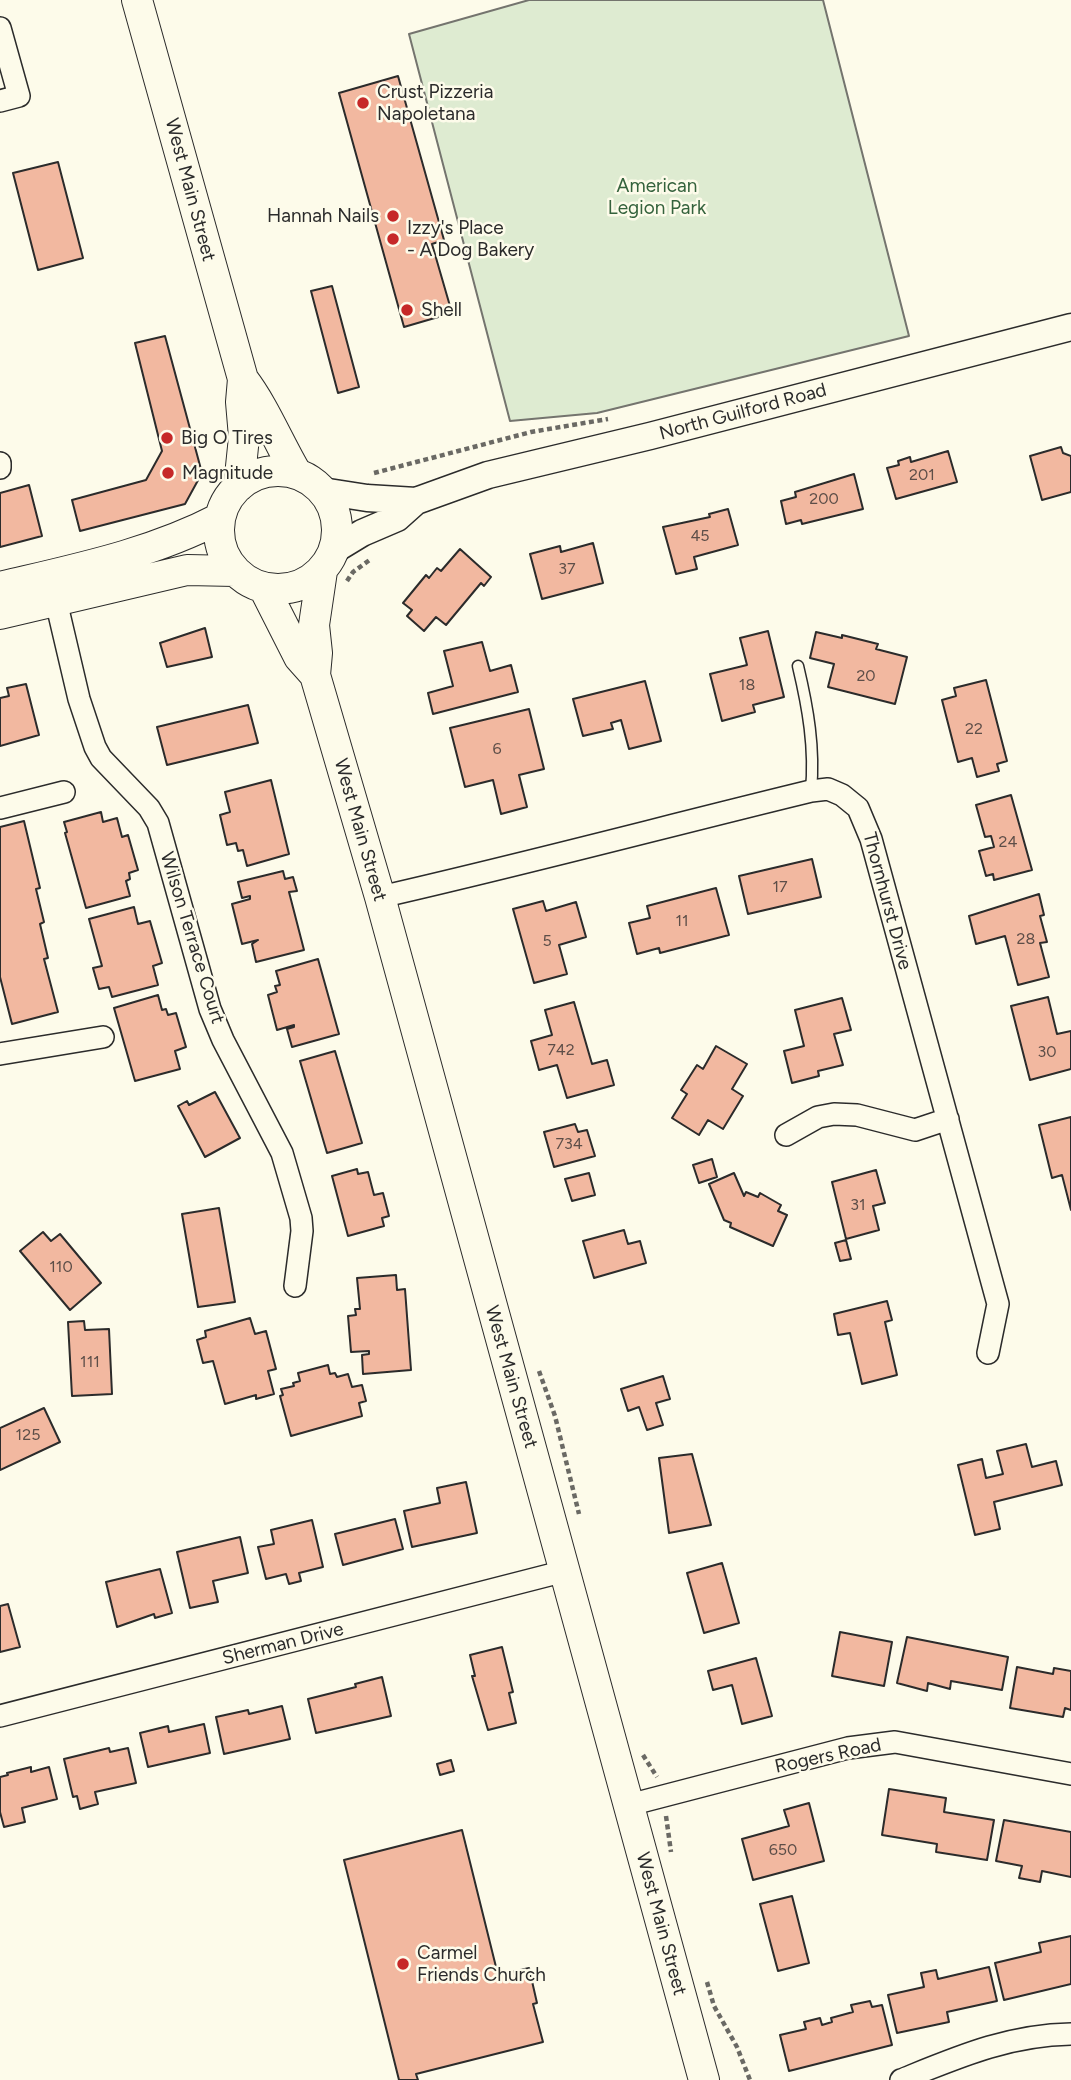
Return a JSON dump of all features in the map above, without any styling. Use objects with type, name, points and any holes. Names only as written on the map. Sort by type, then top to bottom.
[{"type":"main road","name":"West Main Street","points":[[137,0],[243,379],[241,402],[244,437],[239,486]]},
{"type":"main road","name":"West Main Street","points":[[243,379],[258,398],[275,437],[297,474]]},
{"type":"main road","points":[[266,472],[297,474],[311,481],[331,503],[337,519],[338,534],[334,568],[295,588],[264,588],[248,582],[235,571],[224,555],[219,537],[220,518],[227,500],[251,477],[266,472]]},
{"type":"main road","points":[[0,614],[118,559],[196,530],[220,518]]},
{"type":"main road","name":"West Main Street","points":[[334,568],[314,625],[317,653],[315,675],[380,897],[704,2080]]},
{"type":"main road","points":[[0,587],[53,588],[187,570],[235,571]]},
{"type":"main road","name":"West Main Street","points":[[264,588],[299,657],[315,675]]},
{"type":"street","points":[[0,27],[19,96],[0,101]]},
{"type":"street","name":"North Guilford Road","points":[[334,568],[362,533],[397,517],[416,501],[488,475],[1071,327]]},
{"type":"street","name":"North Guilford Road","points":[[322,491],[367,498],[416,501]]},
{"type":"street","name":"Wilson Terrace Court","points":[[53,588],[89,733],[101,758],[149,808],[158,822],[210,1009],[289,1171],[302,1231],[295,1286]]},
{"type":"street","name":"Thornhurst Drive","points":[[380,897],[489,873],[811,791],[828,789],[842,795],[858,808],[866,823],[998,1304],[988,1353]]},
{"type":"street","points":[[0,808],[64,792]]},
{"type":"street","points":[[0,1054],[103,1037]]},
{"type":"street","points":[[786,1135],[818,1117],[834,1114],[856,1115],[915,1130],[948,1119]]},
{"type":"street","name":"Sherman Drive","points":[[0,1716],[565,1571]]},
{"type":"street","name":"Rogers Road","points":[[629,1805],[848,1748],[895,1742],[1071,1774]]},
{"type":"street","points":[[901,2080],[978,2049],[1015,2040],[1071,2034]]},
{"type":"lane","points":[[798,666],[812,735],[814,761],[811,791]]},
{"type":"path","points":[[370,474],[531,432],[612,418]]},
{"type":"path","points":[[334,568],[354,572],[380,552]]},
{"type":"path","points":[[539,1370],[555,1416],[581,1525]]},
{"type":"path","points":[[642,1752],[656,1773],[664,1796],[674,1864]]},
{"type":"path","points":[[704,1972],[714,2007],[737,2047],[750,2080]]},
{"type":"green space","name":"American Legion Park","points":[[529,0],[823,0],[909,336],[597,413],[510,421],[409,34]]},
{"type":"building","points":[[398,76],[444,240],[432,244],[452,313],[404,327],[339,93]]},
{"type":"building","points":[[58,162],[83,258],[38,270],[13,173]]},
{"type":"building","points":[[332,286],[359,387],[338,393],[311,291]]},
{"type":"building","points":[[165,336],[202,473],[185,504],[80,531],[72,500],[146,480],[162,451],[135,343]]},
{"type":"building","points":[[1061,447],[1063,453],[1071,456],[1071,492],[1042,500],[1030,456]]},
{"type":"building","points":[[948,451],[957,482],[896,499],[887,468],[899,465],[898,461],[910,457],[911,462]]},
{"type":"building","points":[[854,474],[863,509],[802,524],[801,520],[786,524],[781,501],[796,497],[795,492]]},
{"type":"building","points":[[29,485],[42,536],[0,547],[0,493]]},
{"type":"building","points":[[728,509],[738,545],[694,557],[697,569],[676,574],[663,527],[710,517],[709,514]]},
{"type":"building","points":[[593,543],[603,583],[542,599],[530,554],[560,546],[561,552]]},
{"type":"building","points":[[460,549],[491,577],[484,586],[481,583],[446,625],[436,617],[424,631],[407,616],[412,610],[403,603],[426,575],[429,578],[437,568],[441,571]]},
{"type":"building","points":[[205,628],[212,657],[167,667],[160,643]]},
{"type":"building","points":[[768,631],[784,697],[753,705],[755,712],[722,721],[710,674],[747,665],[740,638]]},
{"type":"building","points":[[816,632],[878,644],[876,649],[907,657],[895,704],[828,687],[834,664],[810,658]]},
{"type":"building","points":[[482,642],[490,671],[511,665],[518,692],[433,714],[428,693],[453,686],[444,651]]},
{"type":"building","points":[[986,680],[1007,761],[997,764],[999,771],[977,777],[972,758],[958,762],[942,700],[956,696],[954,688]]},
{"type":"building","points":[[645,681],[661,741],[629,749],[621,720],[611,723],[613,729],[583,736],[573,699]]},
{"type":"building","points":[[26,684],[39,735],[0,746],[0,698],[9,696],[7,688]]},
{"type":"building","points":[[248,705],[258,743],[167,765],[157,727]]},
{"type":"building","points":[[529,709],[544,769],[519,775],[527,807],[501,814],[493,780],[465,787],[450,728]]},
{"type":"building","points":[[271,780],[289,854],[247,866],[243,850],[238,851],[236,843],[227,845],[220,815],[230,812],[225,792]]},
{"type":"building","points":[[1011,795],[1032,870],[994,880],[993,874],[986,876],[979,851],[994,847],[991,836],[985,837],[976,805]]},
{"type":"building","points":[[101,812],[103,822],[117,818],[122,837],[128,835],[138,870],[129,873],[130,879],[126,881],[130,896],[86,908],[64,822]]},
{"type":"building","points":[[24,821],[40,888],[36,889],[44,922],[40,924],[48,958],[44,959],[58,1012],[12,1024],[0,977],[0,827]]},
{"type":"building","points":[[812,859],[821,897],[748,914],[739,876]]},
{"type":"building","points":[[283,871],[285,879],[293,877],[297,891],[289,892],[304,950],[256,962],[252,944],[258,940],[242,944],[232,904],[250,899],[250,896],[242,898],[238,882]]},
{"type":"building","points":[[716,888],[729,935],[660,953],[659,948],[637,954],[629,923],[650,918],[647,906]]},
{"type":"building","points":[[1039,894],[1044,915],[1040,916],[1047,942],[1040,943],[1049,977],[1018,985],[1005,936],[976,944],[969,916]]},
{"type":"building","points":[[543,901],[546,911],[576,902],[586,937],[559,945],[567,974],[534,983],[513,909]]},
{"type":"building","points":[[134,907],[138,924],[150,921],[162,963],[153,966],[158,985],[112,997],[109,987],[99,989],[93,968],[102,966],[89,919]]},
{"type":"building","points":[[318,959],[339,1034],[292,1047],[287,1029],[294,1025],[277,1030],[268,995],[277,992],[275,986],[280,985],[276,971]]},
{"type":"building","points":[[158,995],[162,1010],[166,1009],[168,1015],[176,1013],[186,1047],[175,1051],[180,1069],[135,1081],[114,1008]]},
{"type":"building","points":[[1048,997],[1057,1034],[1071,1031],[1071,1069],[1030,1080],[1011,1006]]},
{"type":"building","points":[[842,998],[851,1030],[834,1034],[843,1065],[818,1071],[819,1076],[792,1083],[784,1051],[804,1046],[795,1010]]},
{"type":"building","points":[[574,1002],[592,1064],[607,1060],[614,1085],[567,1098],[557,1065],[539,1070],[531,1041],[552,1035],[545,1010]]},
{"type":"building","points":[[716,1046],[747,1064],[732,1089],[743,1096],[723,1129],[708,1120],[699,1135],[672,1118],[687,1094],[681,1090],[697,1065],[703,1069]]},
{"type":"building","points":[[335,1051],[362,1143],[327,1153],[300,1061]]},
{"type":"building","points":[[215,1092],[240,1138],[205,1157],[178,1106],[187,1101],[189,1105]]},
{"type":"building","points":[[1071,1117],[1071,1210],[1062,1175],[1052,1178],[1039,1125]]},
{"type":"building","points":[[575,1124],[578,1132],[587,1130],[595,1156],[554,1167],[544,1132]]},
{"type":"building","points":[[712,1159],[717,1177],[699,1183],[693,1165]]},
{"type":"building","points":[[357,1169],[358,1174],[368,1172],[374,1195],[383,1193],[389,1216],[382,1218],[384,1226],[348,1236],[332,1176]]},
{"type":"building","points":[[876,1170],[885,1203],[873,1206],[879,1230],[846,1239],[832,1182]]},
{"type":"building","points":[[589,1173],[595,1195],[572,1201],[565,1179]]},
{"type":"building","points":[[734,1173],[744,1196],[746,1192],[758,1197],[760,1193],[781,1205],[778,1211],[787,1215],[773,1246],[730,1227],[731,1223],[724,1220],[709,1184]]},
{"type":"building","points":[[219,1208],[235,1302],[198,1307],[182,1214]]},
{"type":"building","points":[[624,1230],[628,1244],[640,1241],[646,1263],[594,1278],[583,1241]]},
{"type":"building","points":[[43,1232],[51,1241],[60,1234],[101,1283],[70,1310],[20,1251]]},
{"type":"building","points":[[846,1240],[851,1259],[840,1261],[835,1243]]},
{"type":"building","points":[[396,1275],[397,1290],[405,1289],[411,1370],[363,1374],[362,1355],[369,1354],[369,1351],[351,1352],[348,1316],[356,1315],[355,1309],[360,1309],[357,1278]]},
{"type":"building","points":[[887,1301],[892,1320],[885,1322],[897,1375],[862,1384],[850,1333],[838,1335],[834,1314]]},
{"type":"building","points":[[250,1318],[255,1334],[266,1331],[276,1369],[268,1371],[274,1394],[256,1399],[256,1395],[225,1404],[213,1361],[203,1363],[197,1340],[206,1337],[205,1331]]},
{"type":"building","points":[[84,1321],[85,1330],[109,1329],[112,1394],[72,1396],[68,1322]]},
{"type":"building","points":[[328,1365],[330,1374],[335,1373],[337,1377],[348,1374],[352,1387],[362,1385],[366,1401],[359,1403],[362,1416],[291,1436],[280,1396],[283,1395],[281,1389],[294,1386],[293,1383],[300,1381],[298,1373]]},
{"type":"building","points":[[663,1376],[670,1399],[656,1403],[663,1425],[647,1430],[639,1407],[628,1411],[621,1389]]},
{"type":"building","points":[[44,1408],[60,1442],[0,1470],[0,1428]]},
{"type":"building","points":[[1026,1444],[1032,1467],[1056,1461],[1062,1485],[994,1502],[1000,1529],[975,1535],[958,1465],[982,1459],[986,1478],[1003,1474],[997,1451]]},
{"type":"building","points":[[692,1454],[711,1525],[669,1533],[659,1458]]},
{"type":"building","points":[[466,1482],[477,1533],[412,1547],[404,1511],[440,1503],[437,1488]]},
{"type":"building","points":[[395,1519],[403,1549],[343,1565],[335,1534]]},
{"type":"building","points":[[312,1520],[323,1567],[299,1573],[301,1581],[289,1584],[286,1574],[266,1579],[258,1547],[274,1544],[271,1530]]},
{"type":"building","points":[[240,1537],[248,1573],[213,1581],[218,1602],[190,1608],[177,1552]]},
{"type":"building","points":[[722,1563],[739,1623],[704,1633],[687,1573]]},
{"type":"building","points":[[160,1569],[172,1613],[155,1618],[154,1614],[117,1627],[106,1582]]},
{"type":"building","points":[[8,1604],[20,1647],[0,1652],[0,1606]]},
{"type":"building","points":[[840,1632],[892,1642],[884,1686],[832,1676]]},
{"type":"building","points":[[907,1637],[1008,1657],[1002,1690],[951,1681],[950,1689],[928,1683],[927,1691],[897,1683]]},
{"type":"building","points":[[502,1647],[513,1692],[509,1693],[516,1723],[488,1730],[472,1676],[475,1676],[470,1655]]},
{"type":"building","points":[[756,1658],[772,1716],[742,1724],[732,1685],[713,1690],[708,1671]]},
{"type":"building","points":[[1017,1667],[1053,1674],[1054,1668],[1071,1671],[1071,1710],[1065,1708],[1063,1717],[1010,1708]]},
{"type":"building","points":[[382,1677],[391,1716],[316,1733],[308,1699],[356,1687],[355,1684]]},
{"type":"building","points":[[282,1706],[290,1739],[224,1754],[216,1717],[248,1710],[249,1714]]},
{"type":"building","points":[[204,1724],[210,1753],[148,1767],[140,1733],[168,1726],[169,1732]]},
{"type":"building","points":[[109,1748],[110,1752],[128,1748],[136,1783],[95,1792],[98,1804],[80,1809],[77,1796],[73,1797],[64,1759]]},
{"type":"building","points":[[451,1760],[454,1771],[440,1775],[437,1764]]},
{"type":"building","points":[[31,1767],[31,1772],[49,1767],[57,1799],[22,1808],[25,1822],[4,1827],[0,1812],[0,1777]]},
{"type":"building","points":[[889,1789],[946,1798],[944,1812],[994,1820],[987,1860],[936,1852],[937,1844],[882,1835]]},
{"type":"building","points":[[809,1803],[824,1861],[753,1880],[742,1839],[789,1826],[784,1810]]},
{"type":"building","points":[[1004,1820],[1071,1832],[1071,1877],[1042,1871],[1040,1882],[1019,1878],[1022,1866],[996,1861]]},
{"type":"building","points":[[462,1830],[498,1975],[529,1968],[537,2003],[533,2004],[543,2042],[416,2074],[418,2080],[399,2080],[344,1860]]},
{"type":"building","points":[[792,1896],[809,1963],[778,1971],[760,1904]]},
{"type":"building","points":[[1071,1936],[1071,1984],[1004,2000],[995,1963],[1041,1952],[1039,1943]]},
{"type":"building","points":[[989,1967],[997,2001],[947,2012],[949,2022],[897,2033],[888,1995],[924,1987],[921,1973],[936,1970],[938,1979]]},
{"type":"building","points":[[870,2001],[872,2007],[882,2005],[892,2045],[789,2071],[780,2035],[806,2029],[804,2022],[820,2018],[822,2025],[832,2022],[831,2018],[853,2012],[851,2005]]},
{"type":"place","name":"Crust Pizzeria Napoletana","points":[[363,103]]},
{"type":"place","name":"Hannah Nails","points":[[393,216]]},
{"type":"place","name":"Izzy's Place - A Dog Bakery","points":[[393,239]]},
{"type":"place","name":"Shell","points":[[407,310]]},
{"type":"place","name":"Big O Tires","points":[[167,438]]},
{"type":"place","name":"Magnitude","points":[[168,473]]},
{"type":"place","name":"Carmel Friends Church","points":[[403,1964]]}]
